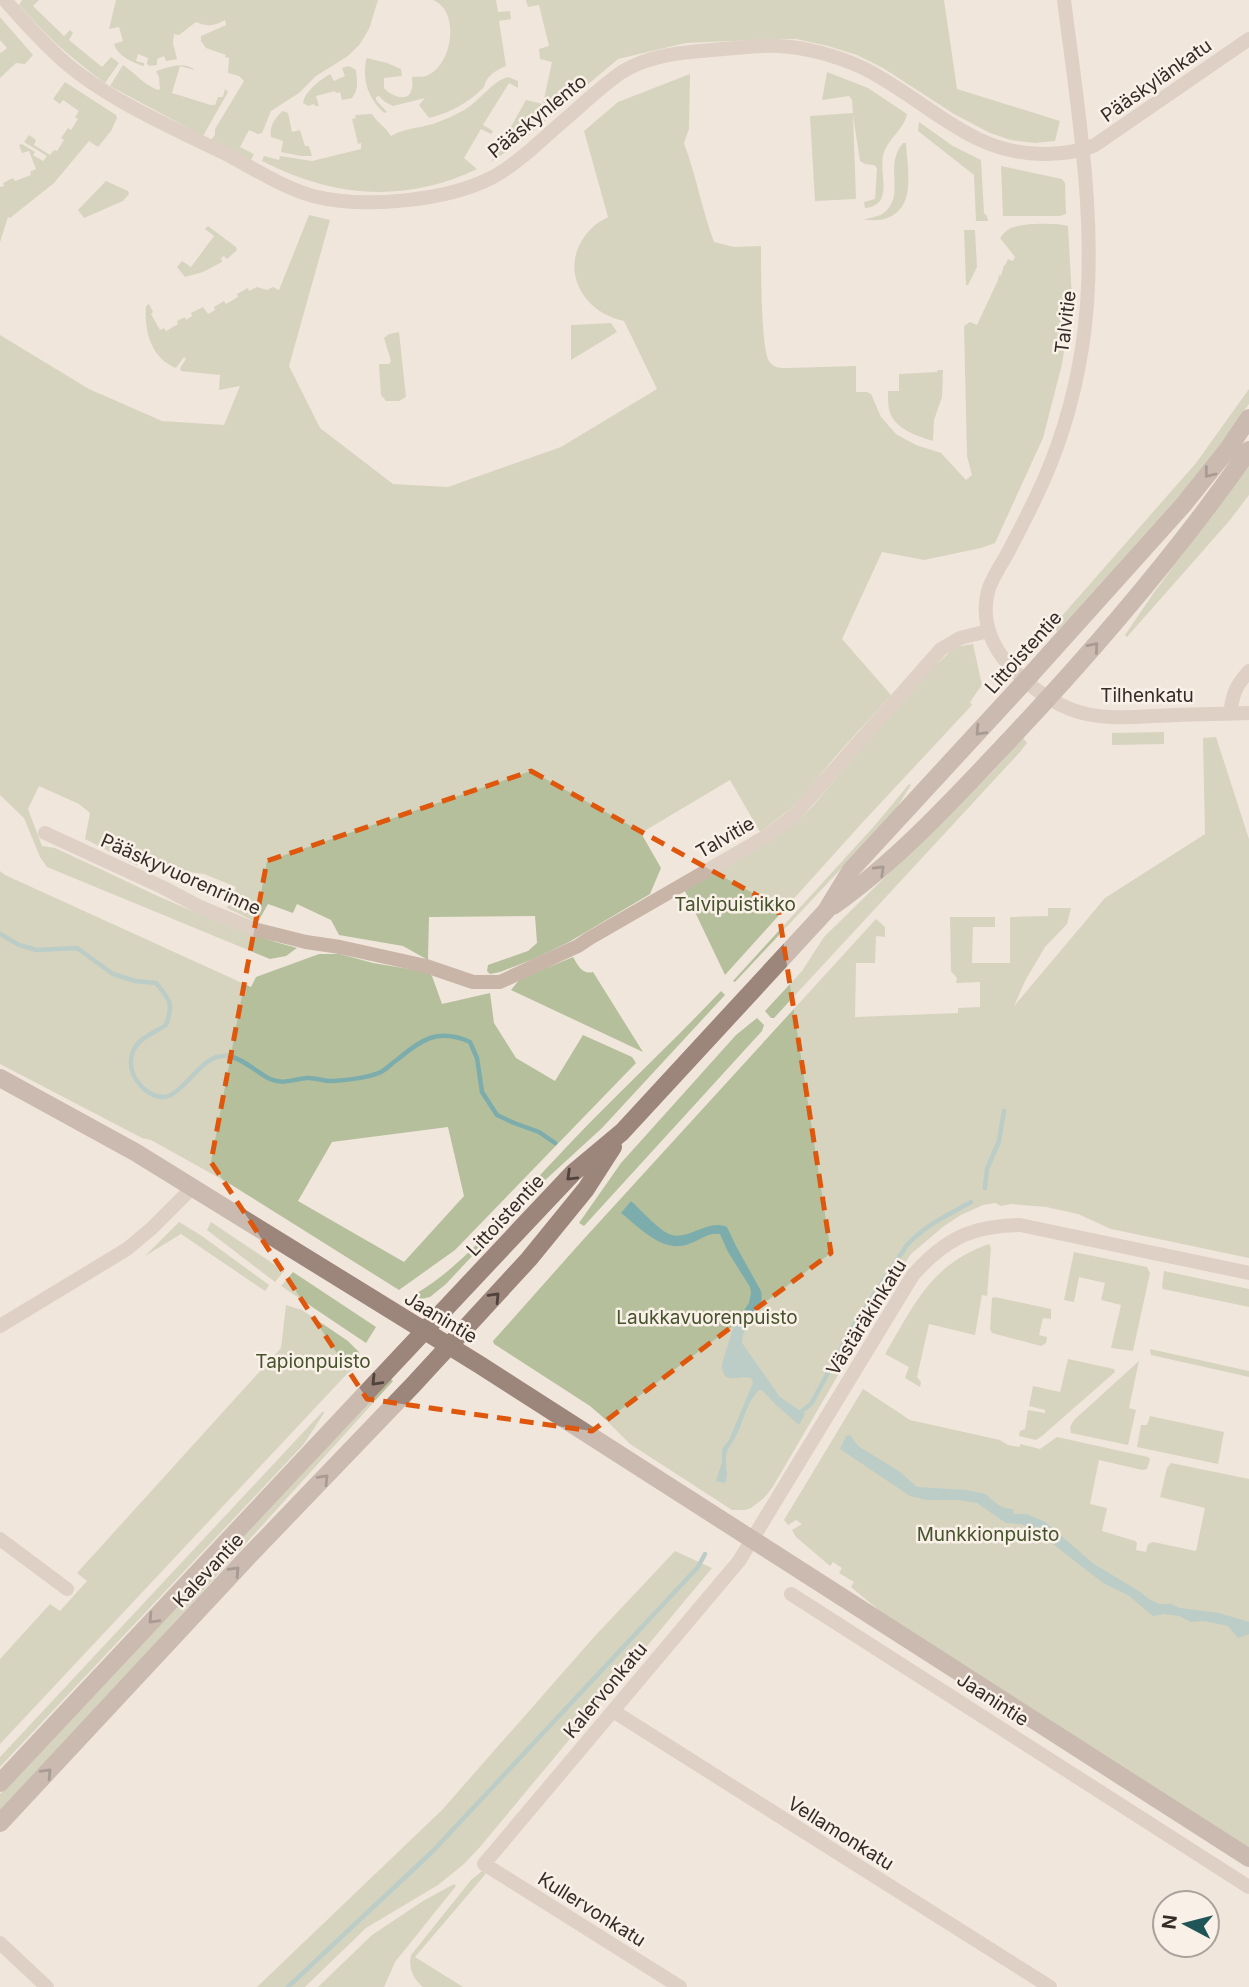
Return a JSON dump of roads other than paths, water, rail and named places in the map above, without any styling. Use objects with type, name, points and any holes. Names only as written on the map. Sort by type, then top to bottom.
[{"type":"main road","name":"Littoistentie","points":[[423,1332],[573,1173],[622,1132],[826,911],[851,870],[1184,504],[1249,418]]},
{"type":"main road","name":"Littoistentie","points":[[826,911],[866,883],[941,811],[1048,698],[1148,585],[1249,450]]},
{"type":"main road","name":"Jaanintie","points":[[0,1078],[135,1153],[449,1347],[1249,1858]]},
{"type":"main road","name":"Littoistentie","points":[[449,1347],[529,1259],[586,1189],[622,1132]]},
{"type":"main road","name":"Kalevantie","points":[[0,1783],[423,1332]]},
{"type":"main road","name":"Kalevantie","points":[[0,1823],[245,1560],[449,1347]]},
{"type":"street","name":"Pääskynlento","points":[[5,0],[61,59],[95,84],[281,183],[312,196],[395,202],[451,192],[494,177],[623,72],[650,59],[686,52],[746,47],[778,46],[805,50],[860,67],[956,128],[996,148],[1034,154],[1083,150]]},
{"type":"street","name":"Talvitie","points":[[426,966],[473,982],[500,982],[578,946],[765,837],[798,811],[942,649],[960,638],[988,631],[986,611],[989,588],[1037,496],[1057,447],[1070,405],[1088,309],[1090,260],[1083,150],[1064,0]]},
{"type":"street","name":"Pääskylänkatu","points":[[1083,150],[1103,140],[1249,39]]},
{"type":"street","points":[[988,631],[998,651],[1026,680]]},
{"type":"street","points":[[1230,714],[1232,694],[1249,671]]},
{"type":"street","name":"Tilhenkatu","points":[[1026,680],[1048,698],[1068,709],[1091,715],[1249,713]]},
{"type":"street","name":"Pääskyvuorenrinne","points":[[45,833],[200,907],[254,929],[426,966]]},
{"type":"street","points":[[0,1326],[127,1249],[192,1188]]},
{"type":"street","name":"Västäräkinkatu","points":[[751,1539],[913,1275],[944,1245],[966,1233],[1003,1225],[1035,1227],[1249,1273]]},
{"type":"street","points":[[0,1539],[67,1588]]},
{"type":"street","name":"Kalervonkatu","points":[[484,1864],[738,1561],[751,1539]]},
{"type":"street","name":"Jaanintie","points":[[791,1594],[1249,1887]]},
{"type":"street","points":[[839,1625],[852,1605]]},
{"type":"street","name":"Vellamonkatu","points":[[613,1711],[1050,1987]]},
{"type":"street","points":[[1145,1821],[1157,1800]]},
{"type":"street","name":"Kullervonkatu","points":[[484,1864],[680,1987]]},
{"type":"street","points":[[0,1943],[47,1987]]},
{"type":"water","points":[[631,1201],[665,1232],[676,1236],[712,1225],[727,1227],[761,1291],[762,1298],[742,1343],[780,1397],[805,1414],[799,1425],[759,1390],[751,1401],[727,1453],[725,1483],[716,1481],[722,1462],[722,1449],[729,1440],[753,1383],[751,1378],[728,1377],[722,1364],[734,1325],[749,1303],[750,1287],[720,1234],[708,1235],[679,1246],[661,1243],[621,1213]]},
{"type":"water","points":[[850,1435],[858,1446],[899,1471],[917,1487],[986,1494],[1002,1507],[1013,1509],[1014,1514],[1027,1514],[1045,1522],[1094,1564],[1149,1599],[1159,1604],[1219,1613],[1249,1622],[1249,1634],[1238,1638],[1228,1626],[1204,1621],[1191,1622],[1179,1616],[1164,1614],[1153,1616],[1128,1595],[1094,1576],[1035,1530],[1021,1524],[1006,1523],[977,1503],[926,1500],[910,1496],[840,1449],[846,1436]]},
{"type":"waterway","points":[[0,934],[19,945],[37,950],[77,948],[113,974],[135,981],[156,983],[169,1002],[170,1012],[166,1025],[139,1042],[132,1053],[131,1064],[138,1082],[156,1096],[167,1096],[177,1091],[205,1064],[216,1058],[233,1057],[275,1081],[310,1078],[345,1080],[381,1072],[423,1041],[449,1036],[470,1042],[477,1058],[482,1092],[497,1115],[539,1132],[555,1143]]},
{"type":"waterway","points":[[985,1188],[987,1169],[999,1141],[1004,1111]]},
{"type":"waterway","points":[[836,1359],[850,1331],[907,1245],[929,1226],[971,1202]]},
{"type":"waterway","points":[[798,1414],[811,1404],[828,1373]]},
{"type":"waterway","points":[[288,1987],[433,1851],[698,1567],[705,1554]]},
{"type":"park label","name":"Talvipuistikko","points":[[735,904]]},
{"type":"park label","name":"Laukkavuorenpuisto","points":[[707,1317]]},
{"type":"park label","name":"Tapionpuisto","points":[[313,1361]]},
{"type":"park label","name":"Munkkionpuisto","points":[[988,1534]]}]
